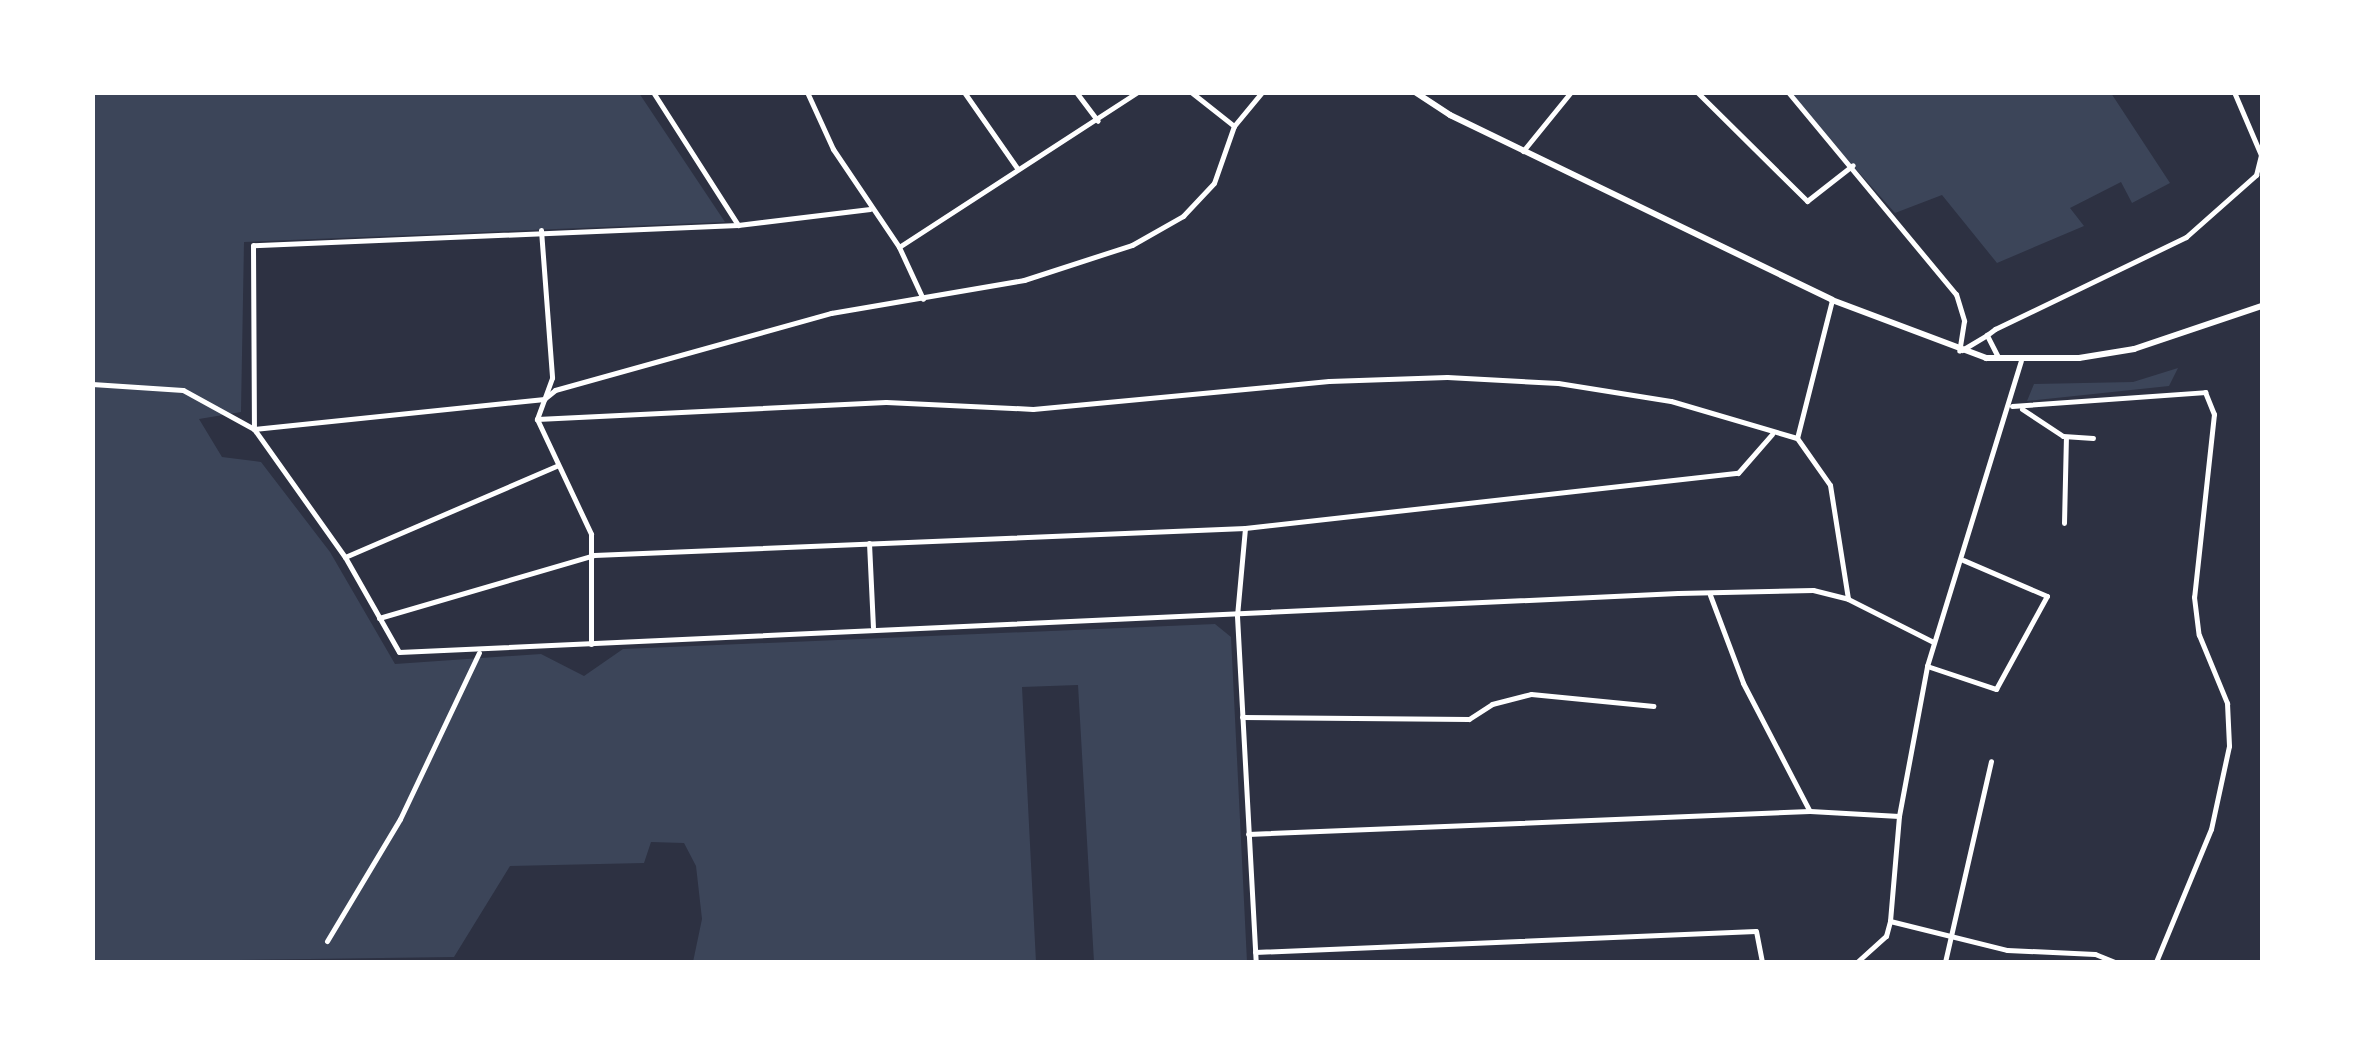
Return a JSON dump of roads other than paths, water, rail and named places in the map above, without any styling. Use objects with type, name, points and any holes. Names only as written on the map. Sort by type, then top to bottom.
[{"type":"main road","points":[[1415,92],[1522,151],[1832,300],[1959,351],[2021,361],[2134,348],[2262,306]]},
{"type":"street","points":[[653,92],[738,225]]},
{"type":"street","points":[[807,92],[870,209],[899,247],[923,299]]},
{"type":"street","points":[[964,92],[1018,168]]},
{"type":"street","points":[[1076,92],[1098,120]]},
{"type":"street","points":[[899,247],[1138,92]]},
{"type":"street","points":[[1191,92],[1234,126]]},
{"type":"street","points":[[254,429],[544,399],[554,390],[830,313],[1024,280],[1132,246],[1183,216],[1214,183],[1234,126],[1262,92]]},
{"type":"street","points":[[1522,151],[1571,92]]},
{"type":"street","points":[[1697,92],[1808,200],[1852,165]]},
{"type":"street","points":[[1788,92],[1956,294],[1964,321],[1959,351]]},
{"type":"street","points":[[1959,351],[2186,237],[2256,176],[2261,155],[2234,92]]},
{"type":"street","points":[[254,429],[252,245],[541,230],[738,225],[870,209]]},
{"type":"street","points":[[541,230],[552,378],[537,419],[590,534],[594,555],[591,644]]},
{"type":"street","points":[[1798,438],[1832,300]]},
{"type":"street","points":[[1987,335],[2000,360]]},
{"type":"street","points":[[1858,962],[1886,936],[1890,922],[1899,816],[1928,666],[2016,406],[2021,361]]},
{"type":"street","points":[[537,419],[886,402],[1032,409],[1329,381],[1447,377],[1558,383],[1670,400],[1726,414],[1772,434],[1798,438],[1830,485],[1848,598]]},
{"type":"street","points":[[92,384],[183,390],[254,429],[345,557],[399,652],[478,653],[872,627],[1237,616],[1813,590],[1848,598],[1934,642]]},
{"type":"street","points":[[2016,406],[2205,392],[2214,414],[2194,597],[2199,635],[2227,703],[2229,746],[2211,828],[2156,962]]},
{"type":"street","points":[[2016,406],[2066,437],[2093,438]]},
{"type":"street","points":[[378,618],[594,555],[1245,528],[1738,473],[1772,434]]},
{"type":"street","points":[[2064,523],[2066,437]]},
{"type":"street","points":[[345,557],[556,466]]},
{"type":"street","points":[[1245,528],[1237,616],[1256,962]]},
{"type":"street","points":[[869,543],[872,627]]},
{"type":"street","points":[[1928,666],[1996,689],[2047,596],[1963,560]]},
{"type":"street","points":[[1710,595],[1743,684],[1810,811]]},
{"type":"street","points":[[327,941],[400,819],[478,653]]},
{"type":"street","points":[[1242,717],[1468,719],[1492,704],[1531,694],[1653,706]]},
{"type":"street","points":[[1945,962],[1991,761]]},
{"type":"street","points":[[1248,834],[1810,811],[1899,816]]},
{"type":"street","points":[[1890,922],[2062,960],[2095,954],[2115,962]]},
{"type":"street","points":[[1256,952],[1756,931],[1762,962]]}]
